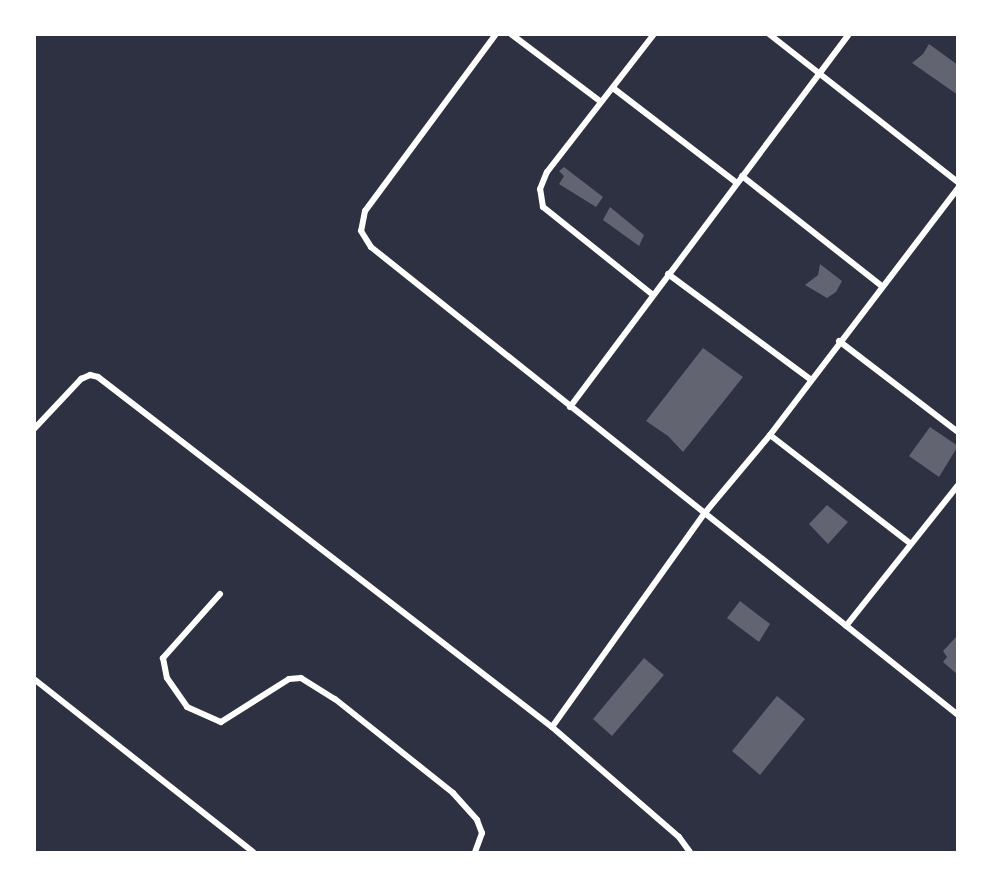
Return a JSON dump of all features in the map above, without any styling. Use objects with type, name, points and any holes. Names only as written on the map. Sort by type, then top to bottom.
[{"type":"street","points":[[496,34],[365,211],[361,231],[371,247],[957,714]]},
{"type":"street","points":[[511,34],[600,101]]},
{"type":"street","points":[[653,295],[543,207],[540,189],[547,172],[654,34]]},
{"type":"street","points":[[769,34],[818,75],[957,182]]},
{"type":"street","points":[[570,407],[849,34]]},
{"type":"street","points":[[613,88],[737,183]]},
{"type":"street","points":[[742,176],[882,286]]},
{"type":"street","points":[[552,727],[704,514],[770,435],[810,379],[957,188]]},
{"type":"street","points":[[668,274],[810,379]]},
{"type":"street","points":[[839,341],[957,432]]},
{"type":"street","points":[[34,429],[81,379],[90,375],[98,377],[552,727],[679,837],[690,852]]},
{"type":"street","points":[[770,435],[911,544]]},
{"type":"street","points":[[846,626],[957,485]]},
{"type":"street","points":[[220,594],[162,658],[167,678],[187,707],[221,722],[289,679],[301,678],[335,699],[453,793],[477,820],[482,833],[475,852]]},
{"type":"street","points":[[34,679],[253,852]]},
{"type":"building","points":[[929,44],[958,65],[958,95],[912,63],[923,54]]},
{"type":"building","points":[[564,167],[603,197],[596,207],[559,184],[564,176],[559,171]]},
{"type":"building","points":[[610,207],[644,235],[639,246],[603,220]]},
{"type":"building","points":[[820,264],[842,281],[836,292],[827,298],[805,285],[818,275]]},
{"type":"building","points":[[703,348],[743,377],[683,452],[668,436],[646,421]]},
{"type":"building","points":[[930,427],[958,446],[939,477],[909,456]]},
{"type":"building","points":[[827,505],[848,522],[828,544],[809,524]]},
{"type":"building","points":[[740,601],[770,624],[759,642],[727,618]]},
{"type":"building","points":[[958,635],[958,675],[943,662],[947,657],[943,651]]},
{"type":"building","points":[[644,658],[664,675],[612,736],[593,719]]},
{"type":"building","points":[[777,696],[805,719],[760,775],[732,751]]}]
